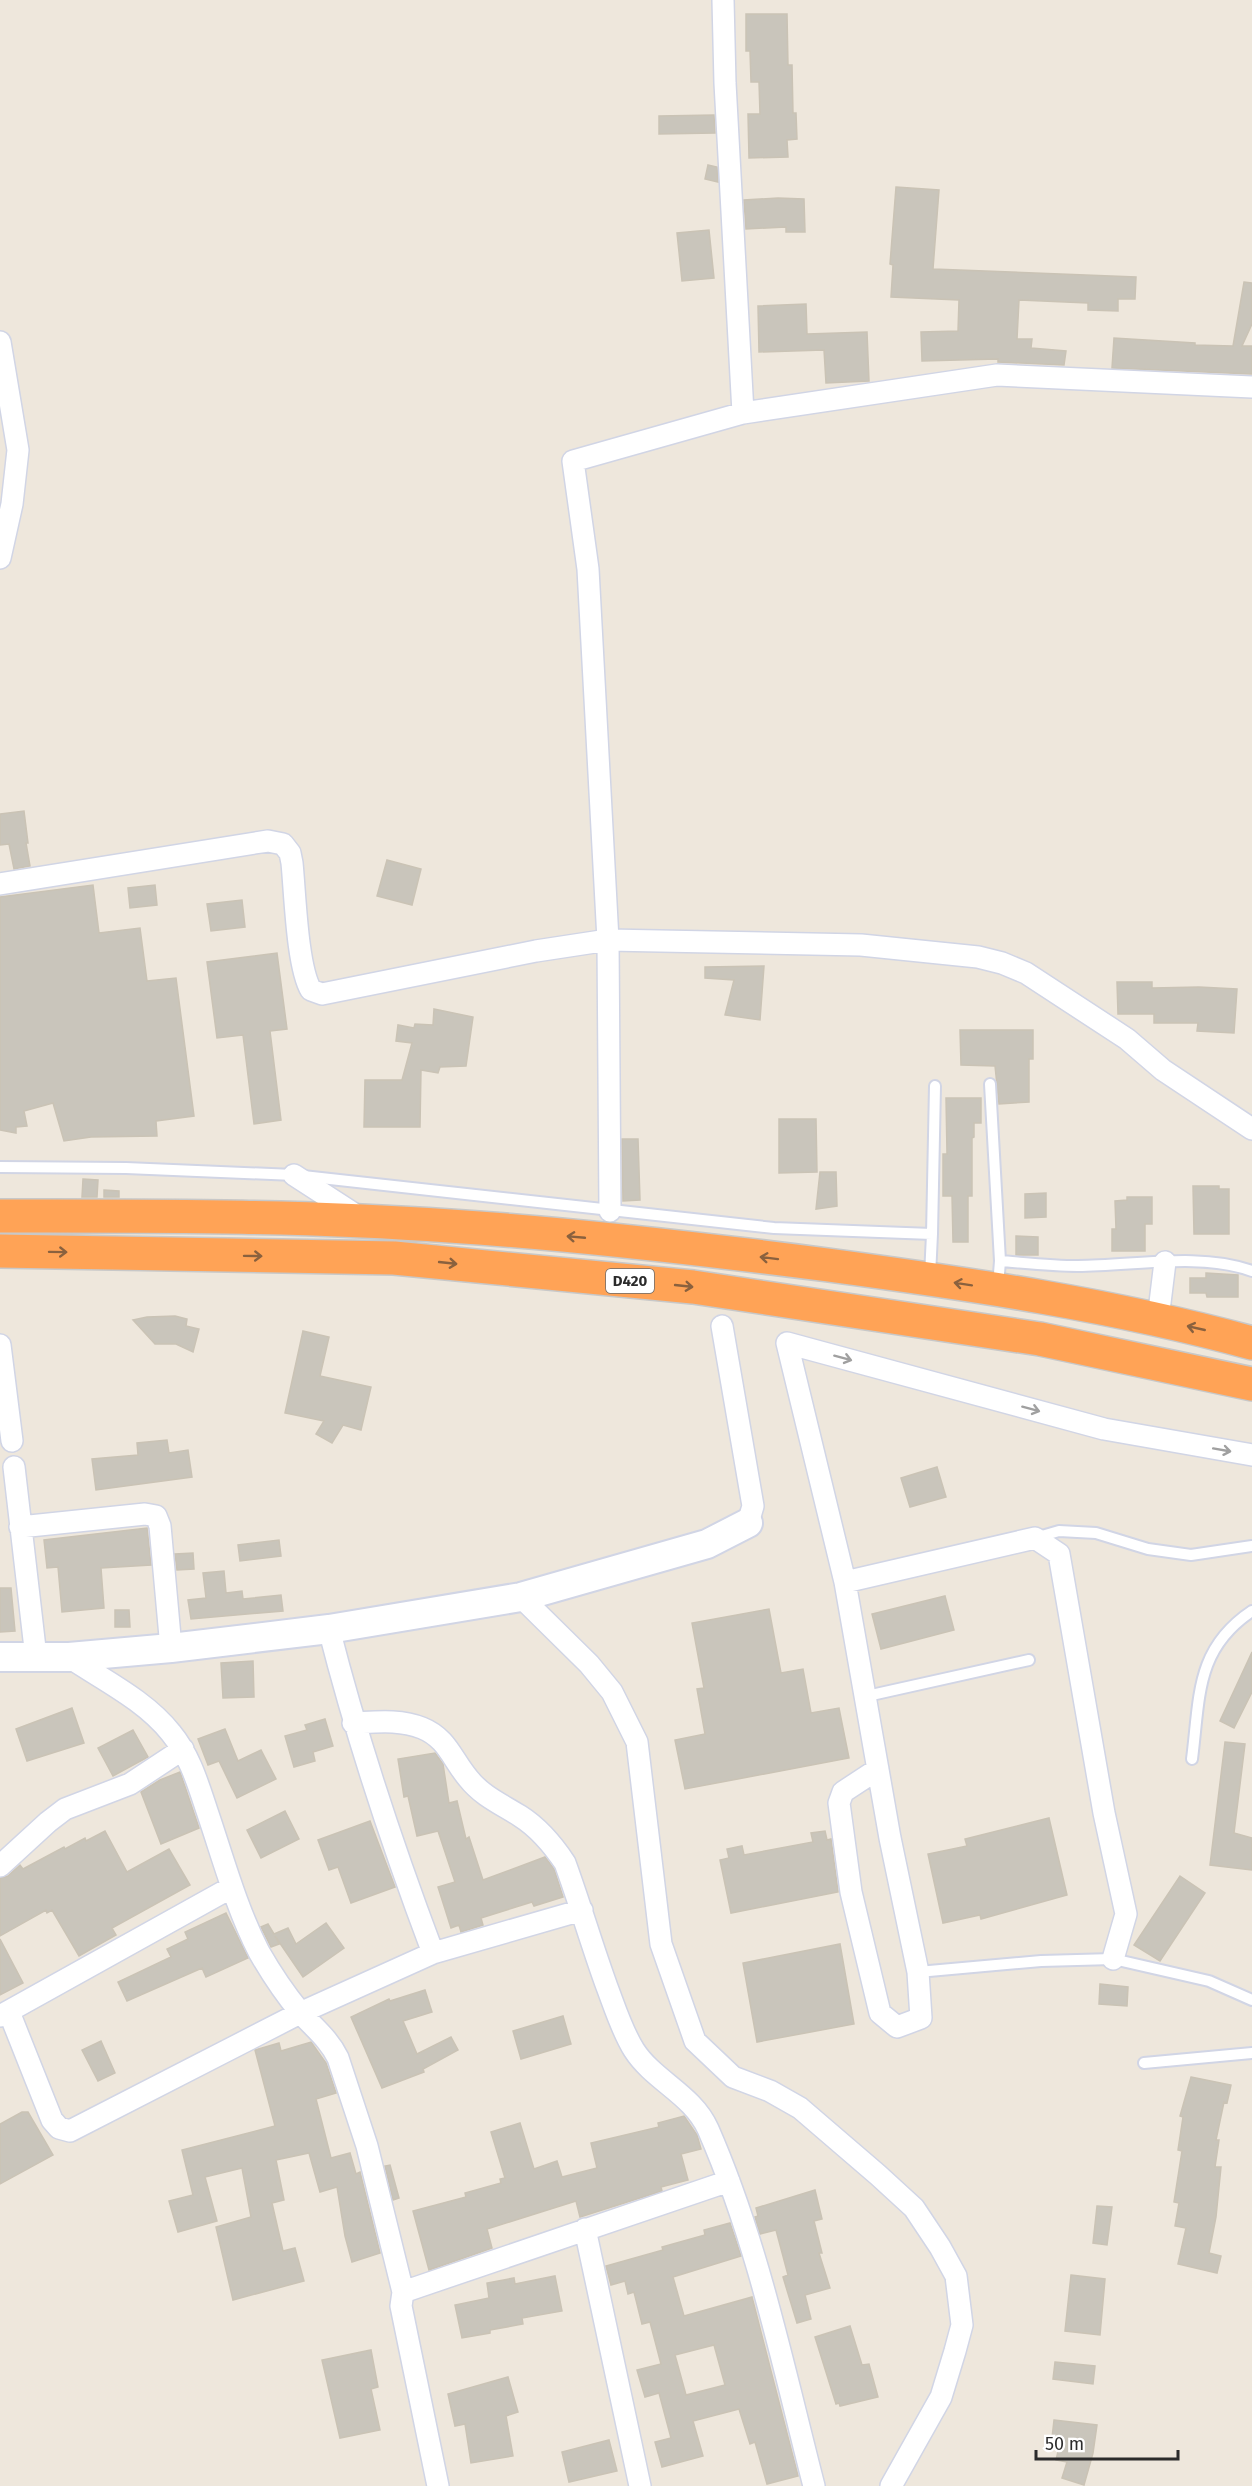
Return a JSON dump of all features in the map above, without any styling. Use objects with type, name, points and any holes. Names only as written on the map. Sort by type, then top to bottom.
[{"type":"highway","name":"D420","points":[[0,1216],[216,1216],[449,1226],[631,1242],[930,1278],[999,1275],[1252,1343]]},
{"type":"highway","name":"D420","points":[[0,1251],[394,1258],[693,1287],[1040,1339],[1252,1384]]},
{"type":"street","points":[[723,0],[725,83],[743,413]]},
{"type":"street","points":[[0,342],[18,450],[12,504],[0,558]]},
{"type":"street","points":[[610,1211],[608,939],[588,569],[573,461],[743,413],[997,375],[1252,387]]},
{"type":"street","points":[[0,884],[268,841],[283,844],[290,853],[292,863],[298,929],[306,981],[311,990],[322,994],[536,951],[608,939],[861,945],[978,957],[1002,963],[1026,973],[1126,1039],[1163,1070],[1252,1129]]},
{"type":"street","points":[[294,1175],[368,1222]]},
{"type":"street","points":[[1158,1319],[1165,1262]]},
{"type":"street","points":[[14,1467],[20,1527],[12,1659],[69,1657],[171,1648],[328,1629],[521,1597],[707,1544],[748,1523],[753,1506],[722,1326]]},
{"type":"street","points":[[878,1769],[843,1792],[839,1803],[851,1892],[880,2013],[897,2026],[921,2018],[918,1972],[890,1838],[867,1696],[845,1582],[787,1343],[1104,1429],[1252,1455]]},
{"type":"street","points":[[0,1346],[4,1409],[12,1441]]},
{"type":"street","points":[[20,1527],[145,1514],[156,1516],[160,1526],[171,1648]]},
{"type":"street","points":[[845,1582],[1035,1538],[1059,1554],[1104,1813],[1126,1914],[1113,1959]]},
{"type":"street","points":[[521,1597],[589,1664],[612,1692],[638,1742],[661,1944],[695,2041],[733,2077],[770,2091],[800,2108],[878,2175],[914,2208],[956,2276],[962,2325],[955,2351],[940,2397],[891,2486]]},
{"type":"street","points":[[328,1629],[353,1723],[402,1872],[433,1953]]},
{"type":"street","points":[[69,1657],[156,1717],[183,1749],[193,1771],[232,1887],[260,1953],[300,2013],[333,2048],[338,2058],[367,2146],[403,2292],[401,2306],[438,2486]]},
{"type":"street","points":[[353,1723],[387,1721],[407,1723],[436,1735],[456,1758],[468,1778],[494,1802],[522,1817],[550,1842],[565,1863],[617,2013],[635,2051],[656,2074],[693,2104],[706,2126],[729,2181],[754,2258],[814,2486]]},
{"type":"street","points":[[0,1866],[65,1809],[130,1784],[183,1749]]},
{"type":"street","points":[[232,1887],[4,2014],[52,2120],[58,2128],[70,2131],[300,2013],[433,1953],[582,1910]]},
{"type":"street","points":[[403,2292],[729,2181]]},
{"type":"street","points":[[585,2229],[640,2486]]},
{"type":"lane","points":[[990,1084],[999,1275],[1078,1266],[1165,1262],[1226,1263],[1252,1271]]},
{"type":"lane","points":[[930,1278],[935,1086]]},
{"type":"lane","points":[[0,1167],[126,1168],[294,1175],[774,1228],[932,1234]]},
{"type":"lane","points":[[1035,1538],[1059,1531],[1096,1533],[1148,1549],[1191,1555],[1252,1546]]},
{"type":"lane","points":[[1192,1759],[1203,1673],[1219,1641],[1239,1620],[1252,1611]]},
{"type":"lane","points":[[867,1696],[1029,1660]]},
{"type":"lane","points":[[918,1972],[1041,1961],[1113,1959],[1209,1981],[1252,2000]]},
{"type":"lane","points":[[1144,2063],[1252,2053]]},
{"type":"building","points":[[746,14],[787,14],[788,65],[792,65],[793,113],[796,113],[797,139],[787,140],[788,157],[749,158],[748,114],[760,114],[759,82],[751,82],[750,51],[746,51]]},
{"type":"building","points":[[714,115],[715,133],[659,134],[659,116]]},
{"type":"building","points":[[708,165],[717,167],[718,182],[705,179]]},
{"type":"building","points":[[896,187],[939,190],[933,269],[1136,277],[1135,299],[1118,299],[1118,311],[1088,310],[1088,303],[1019,300],[1017,339],[1032,339],[1031,348],[1066,351],[1064,365],[998,362],[998,359],[922,361],[921,332],[958,331],[959,300],[891,297],[893,265],[890,264]]},
{"type":"building","points":[[804,199],[805,232],[786,232],[786,227],[746,229],[744,200]]},
{"type":"building","points":[[709,230],[714,278],[682,281],[677,233]]},
{"type":"building","points":[[1244,282],[1252,283],[1252,324],[1242,346],[1252,346],[1252,374],[1112,368],[1114,338],[1233,346]]},
{"type":"building","points":[[806,304],[807,334],[867,332],[869,381],[826,383],[824,350],[759,352],[758,306]]},
{"type":"building","points":[[24,811],[30,866],[14,869],[9,844],[0,845],[0,814]]},
{"type":"building","points":[[387,860],[421,869],[412,905],[377,896]]},
{"type":"building","points":[[93,885],[99,933],[140,928],[147,981],[176,978],[194,1116],[156,1121],[157,1136],[91,1137],[64,1141],[53,1103],[24,1111],[27,1126],[16,1127],[16,1133],[0,1130],[0,897]]},
{"type":"building","points":[[155,885],[157,905],[130,908],[128,888]]},
{"type":"building","points":[[242,900],[245,927],[211,931],[207,904]]},
{"type":"building","points":[[277,953],[287,1029],[270,1031],[281,1120],[254,1124],[243,1035],[217,1038],[207,962]]},
{"type":"building","points":[[764,966],[760,1020],[725,1015],[734,980],[705,978],[705,967]]},
{"type":"building","points":[[1117,982],[1152,982],[1152,988],[1237,989],[1234,1033],[1197,1031],[1198,1023],[1154,1023],[1154,1014],[1118,1014]]},
{"type":"building","points":[[434,1009],[473,1017],[466,1066],[440,1067],[438,1073],[421,1070],[420,1127],[364,1127],[365,1080],[402,1080],[412,1043],[396,1041],[398,1025],[414,1028],[415,1024],[433,1025]]},
{"type":"building","points":[[960,1030],[1033,1030],[1033,1059],[1029,1059],[1029,1102],[999,1104],[995,1066],[961,1065]]},
{"type":"building","points":[[946,1098],[981,1098],[981,1123],[974,1123],[974,1137],[972,1138],[972,1196],[968,1196],[968,1242],[953,1242],[952,1196],[943,1196],[943,1154],[947,1154]]},
{"type":"building","points":[[779,1119],[816,1119],[817,1172],[779,1173]]},
{"type":"building","points":[[622,1139],[638,1139],[640,1200],[623,1201]]},
{"type":"building","points":[[820,1172],[836,1172],[837,1206],[816,1209]]},
{"type":"building","points":[[83,1179],[98,1180],[97,1197],[82,1197]]},
{"type":"building","points":[[1193,1186],[1219,1186],[1219,1189],[1229,1189],[1229,1234],[1194,1234]]},
{"type":"building","points":[[104,1190],[119,1191],[119,1197],[104,1197]]},
{"type":"building","points":[[1046,1193],[1046,1217],[1025,1218],[1025,1194]]},
{"type":"building","points":[[1127,1197],[1152,1197],[1152,1224],[1145,1224],[1145,1251],[1112,1251],[1112,1229],[1116,1229],[1115,1201],[1127,1200]]},
{"type":"building","points":[[1016,1236],[1038,1237],[1038,1255],[1016,1255]]},
{"type":"building","points":[[1206,1273],[1238,1275],[1238,1297],[1207,1297],[1206,1293],[1190,1293],[1190,1278],[1206,1278]]},
{"type":"building","points":[[175,1316],[187,1319],[186,1326],[199,1329],[193,1352],[176,1344],[155,1344],[133,1320],[147,1317]]},
{"type":"building","points":[[303,1331],[329,1337],[320,1376],[371,1387],[361,1430],[343,1425],[332,1443],[316,1434],[324,1421],[285,1413]]},
{"type":"building","points":[[167,1440],[169,1453],[188,1450],[192,1477],[96,1490],[92,1459],[138,1455],[137,1443]]},
{"type":"building","points":[[937,1467],[946,1497],[910,1507],[901,1478]]},
{"type":"building","points":[[147,1528],[151,1565],[101,1568],[104,1608],[62,1612],[58,1567],[47,1568],[44,1540]]},
{"type":"building","points":[[279,1540],[281,1556],[240,1561],[238,1545]]},
{"type":"building","points":[[193,1553],[194,1569],[177,1570],[175,1554]]},
{"type":"building","points":[[224,1571],[226,1593],[242,1591],[243,1599],[281,1595],[283,1611],[191,1619],[188,1600],[206,1598],[203,1573]]},
{"type":"building","points":[[0,1588],[11,1588],[15,1631],[0,1632]]},
{"type":"building","points":[[945,1596],[954,1630],[881,1649],[872,1614]]},
{"type":"building","points":[[769,1609],[781,1673],[803,1669],[811,1713],[839,1708],[849,1758],[685,1789],[675,1740],[705,1734],[697,1689],[704,1688],[692,1623]]},
{"type":"building","points":[[115,1610],[129,1610],[130,1627],[115,1627]]},
{"type":"building","points":[[1252,1652],[1252,1692],[1234,1728],[1220,1721]]},
{"type":"building","points":[[253,1661],[254,1697],[223,1698],[221,1663]]},
{"type":"building","points":[[72,1708],[84,1743],[27,1761],[16,1729]]},
{"type":"building","points":[[325,1719],[333,1746],[313,1752],[315,1761],[294,1767],[285,1736],[307,1730],[305,1725]]},
{"type":"building","points":[[225,1729],[238,1761],[261,1750],[276,1779],[237,1798],[219,1761],[208,1765],[198,1739]]},
{"type":"building","points":[[133,1730],[148,1757],[113,1776],[98,1748]]},
{"type":"building","points":[[1225,1742],[1245,1744],[1234,1833],[1252,1838],[1252,1870],[1210,1865]]},
{"type":"building","points":[[435,1753],[443,1764],[449,1803],[457,1801],[466,1839],[469,1837],[483,1880],[545,1857],[554,1869],[563,1897],[534,1906],[532,1902],[481,1918],[483,1925],[461,1932],[459,1925],[451,1928],[438,1887],[455,1882],[438,1831],[417,1836],[408,1796],[404,1797],[398,1759]]},
{"type":"building","points":[[180,1772],[199,1828],[161,1844],[141,1792],[160,1780]]},
{"type":"building","points":[[285,1811],[299,1839],[261,1858],[247,1830]]},
{"type":"building","points":[[1049,1818],[1067,1895],[981,1919],[980,1915],[943,1923],[928,1854],[967,1846],[965,1839]]},
{"type":"building","points":[[370,1821],[395,1887],[351,1903],[338,1867],[329,1870],[318,1840]]},
{"type":"building","points":[[105,1831],[127,1872],[169,1849],[190,1885],[112,1928],[116,1935],[79,1956],[52,1910],[47,1913],[46,1910],[0,1936],[0,1878],[8,1876],[20,1865],[23,1869],[64,1847],[65,1849],[85,1838],[86,1841]]},
{"type":"building","points":[[825,1831],[827,1840],[831,1839],[838,1892],[731,1913],[720,1860],[729,1858],[727,1849],[742,1846],[744,1855],[813,1842],[811,1833]]},
{"type":"building","points":[[1180,1876],[1205,1893],[1160,1961],[1134,1945]]},
{"type":"building","points":[[226,1913],[248,1958],[206,1977],[202,1968],[127,2001],[118,1982],[171,1957],[167,1949],[188,1939],[185,1932]]},
{"type":"building","points":[[326,1923],[344,1948],[303,1977],[275,1936],[279,1944],[271,1947],[261,1927],[268,1924],[274,1934],[288,1928],[296,1944]]},
{"type":"building","points":[[0,1939],[23,1983],[0,1995]]},
{"type":"building","points":[[840,1944],[854,2024],[757,2042],[743,1963]]},
{"type":"building","points":[[1100,1984],[1128,1987],[1127,2006],[1099,2004]]},
{"type":"building","points":[[425,1990],[432,2012],[403,2021],[417,2054],[451,2037],[458,2050],[423,2069],[424,2072],[382,2088],[351,2017],[389,1999],[390,2001]]},
{"type":"building","points":[[563,2016],[571,2044],[521,2059],[513,2031]]},
{"type":"building","points":[[101,2041],[115,2073],[98,2081],[82,2050]]},
{"type":"building","points":[[311,2042],[326,2063],[336,2093],[316,2099],[331,2158],[350,2153],[356,2174],[360,2172],[380,2253],[352,2262],[337,2187],[320,2192],[309,2153],[276,2160],[284,2200],[272,2203],[283,2251],[295,2248],[304,2281],[233,2300],[216,2227],[251,2217],[242,2168],[205,2177],[217,2221],[178,2232],[169,2201],[193,2195],[182,2150],[275,2126],[255,2050],[279,2043],[281,2051]]},
{"type":"building","points":[[1191,2077],[1231,2085],[1227,2103],[1224,2102],[1216,2140],[1219,2140],[1215,2167],[1221,2167],[1216,2217],[1209,2253],[1221,2256],[1217,2273],[1178,2264],[1186,2228],[1175,2226],[1179,2203],[1174,2202],[1182,2151],[1178,2150],[1183,2117],[1180,2116]]},
{"type":"building","points":[[22,2112],[28,2112],[53,2155],[0,2184],[0,2124]]},
{"type":"building","points":[[684,2116],[697,2135],[701,2149],[681,2154],[688,2180],[661,2187],[662,2191],[580,2217],[576,2201],[487,2229],[492,2248],[429,2270],[413,2211],[466,2197],[465,2193],[501,2183],[500,2179],[505,2178],[491,2132],[520,2123],[534,2169],[557,2161],[562,2177],[597,2168],[591,2143],[659,2127],[658,2123]]},
{"type":"building","points":[[390,2165],[399,2198],[393,2200],[385,2166]]},
{"type":"building","points":[[815,2190],[822,2219],[814,2221],[822,2253],[819,2253],[830,2288],[805,2295],[811,2319],[797,2323],[783,2277],[788,2275],[776,2230],[760,2234],[755,2217],[758,2216],[756,2208]]},
{"type":"building","points":[[1097,2206],[1112,2207],[1107,2245],[1093,2243]]},
{"type":"building","points":[[730,2223],[741,2256],[673,2277],[684,2316],[752,2297],[798,2476],[767,2484],[755,2442],[750,2444],[739,2409],[693,2421],[703,2456],[662,2467],[655,2442],[671,2438],[659,2393],[645,2397],[637,2370],[661,2364],[650,2322],[642,2324],[634,2292],[628,2294],[625,2281],[611,2285],[606,2266],[705,2235],[704,2230]],"holes":[[[714,2345],[725,2385],[686,2395],[675,2355]]]},
{"type":"building","points":[[1071,2275],[1105,2279],[1100,2335],[1065,2331]]},
{"type":"building","points":[[555,2276],[562,2311],[522,2318],[523,2324],[462,2338],[455,2305],[489,2298],[487,2283],[514,2278],[515,2284]]},
{"type":"building","points":[[850,2326],[862,2365],[869,2364],[878,2397],[840,2406],[839,2403],[836,2404],[815,2337]]},
{"type":"building","points":[[371,2350],[378,2387],[371,2389],[380,2430],[340,2438],[322,2360]]},
{"type":"building","points":[[1055,2362],[1095,2366],[1093,2384],[1053,2379]]},
{"type":"building","points":[[508,2377],[518,2412],[506,2416],[513,2456],[471,2463],[465,2424],[455,2426],[448,2394]]},
{"type":"building","points":[[1054,2420],[1097,2425],[1093,2453],[1084,2485],[1062,2478],[1067,2462],[1056,2460],[1061,2439],[1052,2438]]},
{"type":"building","points":[[609,2440],[617,2471],[569,2482],[562,2452]]}]
